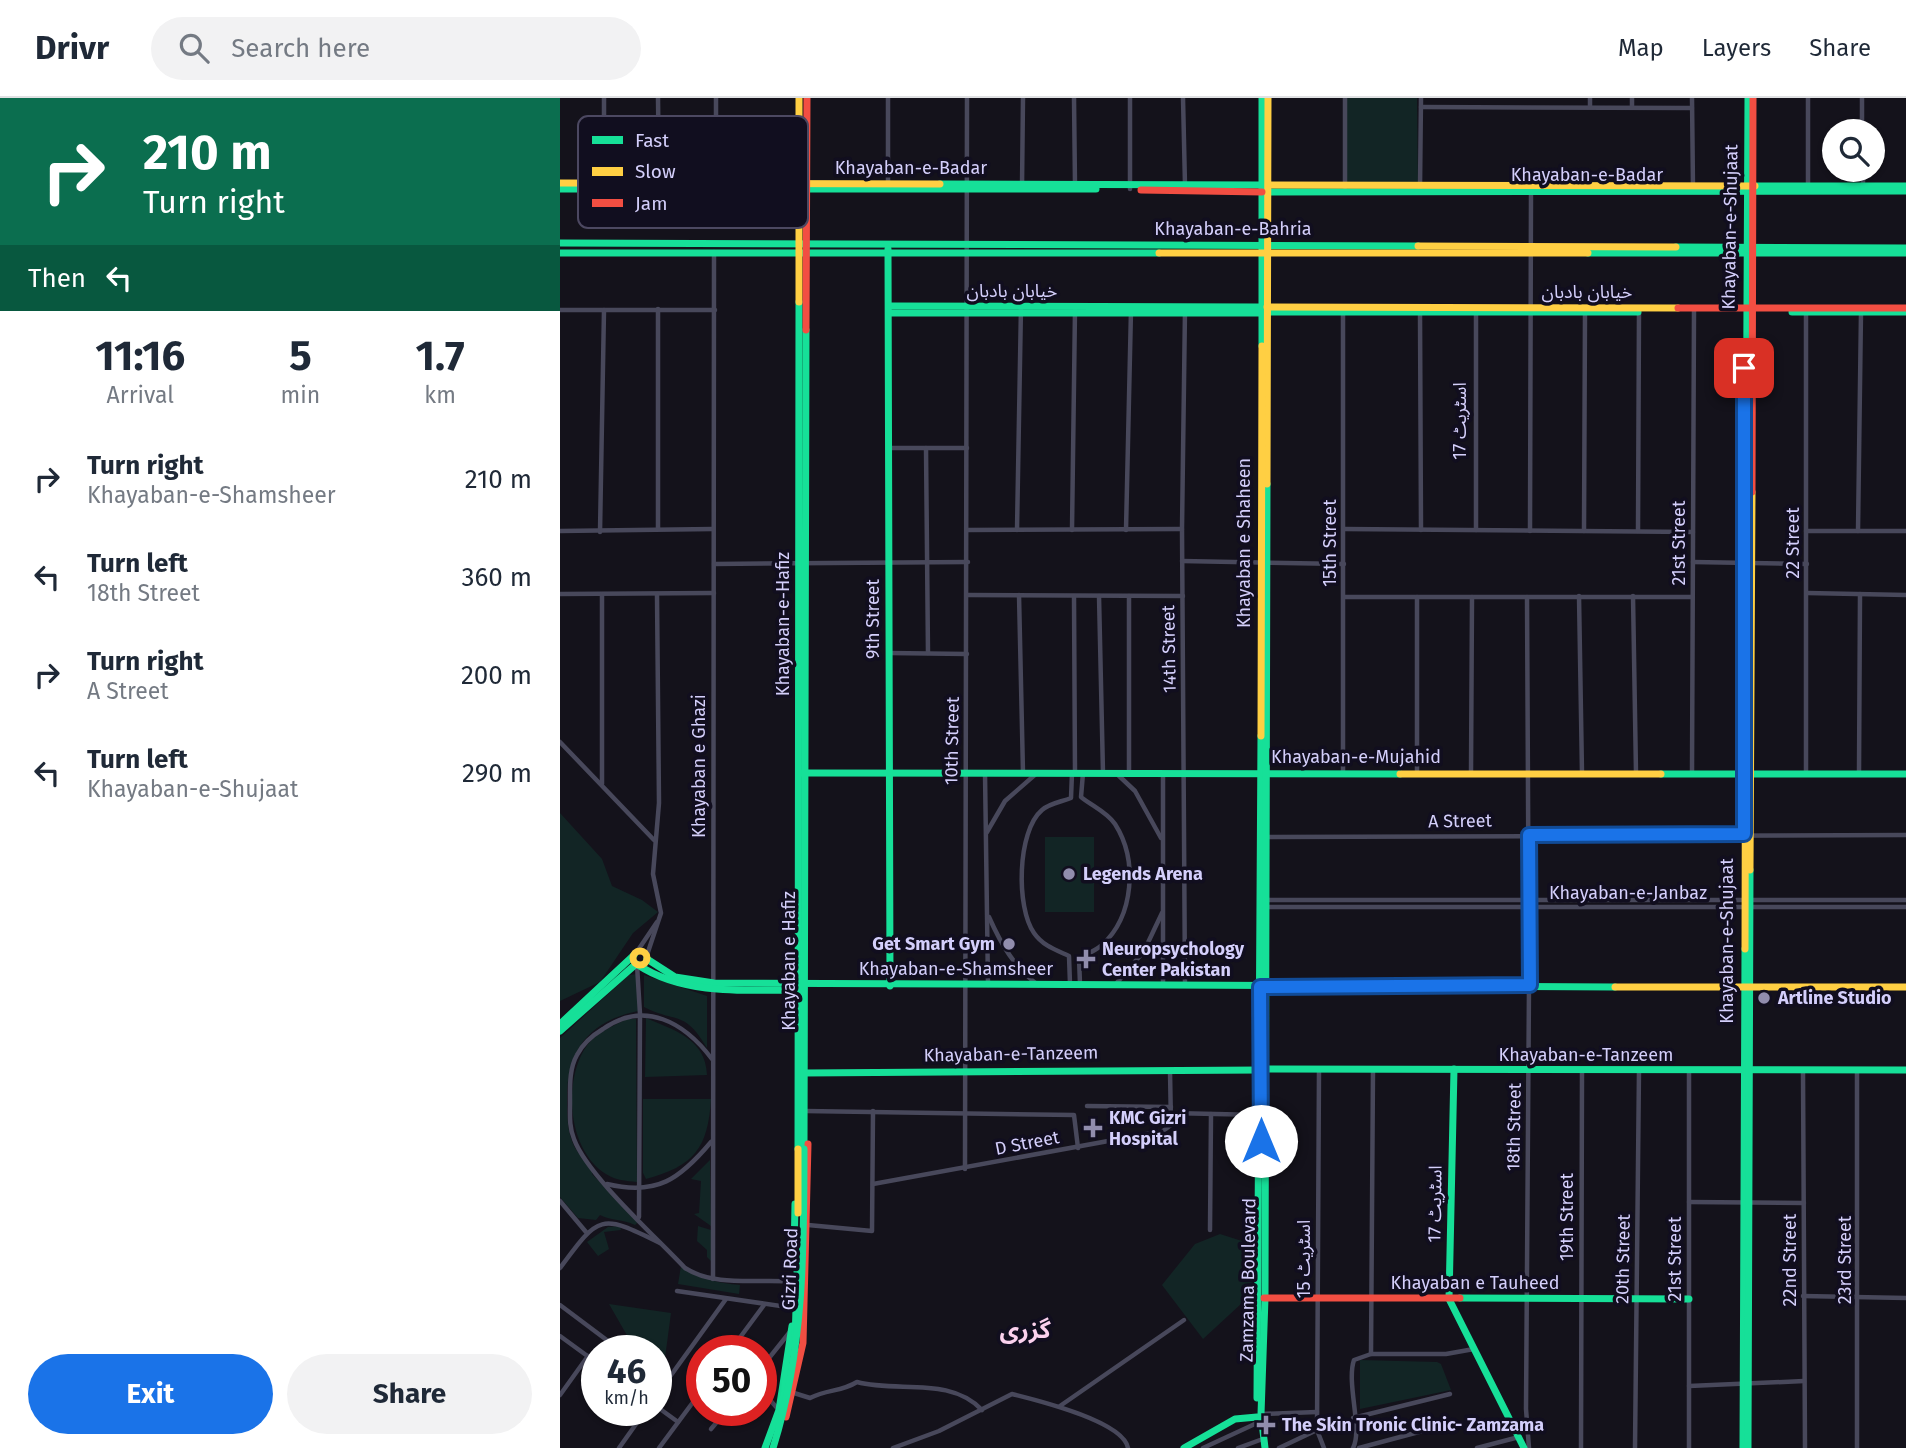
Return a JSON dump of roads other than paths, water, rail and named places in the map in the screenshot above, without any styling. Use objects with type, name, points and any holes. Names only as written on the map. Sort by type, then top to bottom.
[{"type":"main road","name":"Khayaban-e-Hafiz","points":[[799,98],[800,116]]},
{"type":"main road","name":"Khayaban-e-Hafiz","points":[[806,116],[807,98]]},
{"type":"main road","name":"Khayaban e Shaheen","points":[[1262,98],[1265,142],[1262,987]]},
{"type":"main road","name":"Khayaban e Shaheen","points":[[1265,142],[1268,98]]},
{"type":"main road","name":"Khayaban-e-Shujaat","points":[[1748,98],[1750,188]]},
{"type":"main road","name":"Khayaban-e-Shujaat","points":[[1746,1448],[1746,563],[1753,98]]},
{"type":"main road","name":"Khayaban-e-Badar","points":[[560,183],[578,184]]},
{"type":"main road","name":"Khayaban-e-Badar","points":[[808,187],[888,184],[966,187]]},
{"type":"main road","name":"Khayaban-e-Badar","points":[[808,187],[1906,189]]},
{"type":"main road","name":"Khayaban-e-Badar","points":[[560,189],[578,188]]},
{"type":"main road","name":"Khayaban-e-Hafiz","points":[[799,228],[797,249],[803,773]]},
{"type":"main road","name":"Khayaban-e-Hafiz","points":[[802,565],[807,228]]},
{"type":"main road","name":"Khayaban-e-Bahria","points":[[560,243],[797,249],[808,253],[888,249],[1264,245],[1906,253]]},
{"type":"main road","points":[[570,243],[570,253]]},
{"type":"main road","name":"Khayaban-e-Bahria","points":[[560,253],[797,249],[808,244],[888,249]]},
{"type":"main road","name":"Khayaban-e-Bahria","points":[[1749,250],[1906,248]]},
{"type":"main road","name":"9th Street","points":[[888,249],[890,986]]},
{"type":"main road","name":"Khayaban-e-Bahria","points":[[966,249],[1264,254],[1530,249]]},
{"type":"main road","name":"خیابان بادبان","points":[[890,310],[1906,310]]},
{"type":"main road","name":"Khayaban-e-Mujahid","points":[[803,773],[1906,774]]},
{"type":"main road","name":"Khayaban e Hafiz","points":[[803,773],[801,987],[804,1087]]},
{"type":"main road","name":"Khayaban e Shaheen","points":[[1262,987],[1267,904],[1263,773]]},
{"type":"main road","points":[[560,1024],[635,954],[642,952],[675,977],[714,985]]},
{"type":"main road","points":[[635,954],[637,965]]},
{"type":"main road","points":[[560,1031],[637,965],[644,964],[647,957]]},
{"type":"main road","points":[[637,965],[681,984],[714,985]]},
{"type":"main road","name":"Khayaban-e-Shamsheer","points":[[714,985],[1906,987]]},
{"type":"main road","points":[[771,1448],[789,1400],[800,1339],[801,987]]},
{"type":"main road","name":"Zamzama Boulevard","points":[[1262,987],[1263,1298],[1258,1418],[1262,1445]]},
{"type":"main road","name":"Khayaban-e-Tanzeem","points":[[804,1073],[1170,1069],[1454,1069],[1528,1072],[1906,1070]]},
{"type":"main road","name":"اسٹریٹ 17","points":[[1454,1069],[1449,1299],[1526,1448]]},
{"type":"main road","name":"Zamzama Boulevard","points":[[1263,1070],[1263,1298]]},
{"type":"main road","name":"Gizri Road","points":[[771,1448],[794,1308],[804,1087]]},
{"type":"main road","name":"Gizri Road","points":[[771,1448],[794,1393],[803,1343],[808,1225],[802,1112]]},
{"type":"main road","name":"Khayaban e Tauheed","points":[[1263,1298],[1689,1299]]},
{"type":"main road","points":[[1184,1448],[1236,1419],[1258,1418]]},
{"type":"street","points":[[604,98],[604,116]]},
{"type":"street","points":[[659,98],[659,116]]},
{"type":"street","points":[[716,98],[716,116]]},
{"type":"street","points":[[888,98],[888,184]]},
{"type":"street","name":"10th Street","points":[[965,1169],[968,1070],[965,773],[968,595],[967,98]]},
{"type":"street","points":[[1022,187],[1023,98]]},
{"type":"street","points":[[1074,98],[1075,187]]},
{"type":"street","points":[[1130,98],[1130,188]]},
{"type":"street","points":[[1183,98],[1185,188]]},
{"type":"street","points":[[1345,98],[1345,189]]},
{"type":"street","points":[[1420,189],[1421,98]]},
{"type":"street","points":[[1464,98],[1464,107]]},
{"type":"street","points":[[1590,98],[1590,106]]},
{"type":"street","points":[[1632,98],[1632,106]]},
{"type":"street","points":[[1692,98],[1693,189]]},
{"type":"street","points":[[1808,98],[1808,188]]},
{"type":"street","points":[[1862,98],[1862,119]]},
{"type":"street","points":[[1421,107],[1692,108]]},
{"type":"street","points":[[1863,182],[1863,189]]},
{"type":"street","points":[[1530,531],[1531,189]]},
{"type":"street","name":"Khayaban e Ghazi","points":[[713,1279],[711,1142],[716,1099],[712,1060],[714,252]]},
{"type":"street","points":[[658,309],[658,529]]},
{"type":"street","points":[[560,310],[715,310]]},
{"type":"street","points":[[600,532],[604,310]]},
{"type":"street","points":[[1017,530],[1022,310]]},
{"type":"street","points":[[1072,530],[1075,310]]},
{"type":"street","points":[[1126,530],[1131,310]]},
{"type":"street","name":"14th Street","points":[[1185,310],[1182,529],[1185,985]]},
{"type":"street","name":"15th Street","points":[[1343,310],[1343,773]]},
{"type":"street","points":[[1420,310],[1421,530]]},
{"type":"street","name":"اسٹریٹ 17","points":[[1476,310],[1476,530]]},
{"type":"street","points":[[1638,531],[1639,310]]},
{"type":"street","name":"21st Street","points":[[1692,774],[1694,310]]},
{"type":"street","name":"22 Street","points":[[1805,310],[1805,774]]},
{"type":"street","points":[[1858,531],[1861,310]]},
{"type":"street","points":[[1584,531],[1585,311]]},
{"type":"street","points":[[890,448],[967,449]]},
{"type":"street","points":[[926,448],[928,653]]},
{"type":"street","points":[[560,531],[713,529]]},
{"type":"street","points":[[967,530],[1182,529]]},
{"type":"street","points":[[1344,529],[1693,531]]},
{"type":"street","points":[[1807,531],[1906,531]]},
{"type":"street","points":[[1182,561],[1344,564]]},
{"type":"street","points":[[714,564],[968,562]]},
{"type":"street","points":[[1693,562],[1807,564]]},
{"type":"street","points":[[560,594],[714,593]]},
{"type":"street","points":[[1807,593],[1906,594]]},
{"type":"street","points":[[1858,774],[1860,594]]},
{"type":"street","points":[[602,595],[602,784]]},
{"type":"street","points":[[647,957],[654,941],[662,907],[653,874],[659,803],[657,595]]},
{"type":"street","points":[[968,595],[1183,596]]},
{"type":"street","points":[[1018,595],[1023,773]]},
{"type":"street","points":[[1074,596],[1077,773],[1083,799],[1114,823],[1126,851],[1129,877],[1120,923],[1102,945],[1079,958],[1080,984]]},
{"type":"street","points":[[1099,596],[1105,773],[1120,775],[1135,790],[1158,827],[1163,846]]},
{"type":"street","points":[[1129,596],[1129,773]]},
{"type":"street","points":[[1579,596],[1582,773]]},
{"type":"street","points":[[1633,596],[1636,773]]},
{"type":"street","points":[[1343,597],[1692,597]]},
{"type":"street","points":[[1417,597],[1417,773]]},
{"type":"street","points":[[1471,773],[1472,597]]},
{"type":"street","name":"18th Street","points":[[1526,1448],[1530,985],[1527,597]]},
{"type":"street","points":[[889,653],[967,654]]},
{"type":"street","points":[[560,742],[655,841]]},
{"type":"street","points":[[985,773],[988,985]]},
{"type":"street","points":[[986,833],[1005,801],[1038,773]]},
{"type":"street","points":[[1070,984],[1069,956],[1040,941],[1028,923],[1023,902],[1023,878],[1029,828],[1042,810],[1071,798],[1077,773]]},
{"type":"street","points":[[1163,773],[1163,985]]},
{"type":"street","points":[[1073,790],[1081,791]]},
{"type":"street","name":"A Street","points":[[1267,837],[1906,835]]},
{"type":"street","name":"Khayaban-e-Janbaz","points":[[1267,904],[1529,899],[1906,907]]},
{"type":"street","name":"Khayaban-e-Janbaz","points":[[1267,904],[1529,906],[1906,900]]},
{"type":"street","points":[[1115,985],[1144,951],[1163,910]]},
{"type":"street","points":[[987,913],[1002,944],[1018,967],[1038,985]]},
{"type":"street","points":[[635,954],[658,920]]},
{"type":"street","points":[[637,965],[640,1014],[639,1218]]},
{"type":"street","points":[[1070,973],[1080,973]]},
{"type":"street","points":[[712,1060],[684,1030],[640,1014],[601,1030],[582,1047],[573,1065],[571,1131],[584,1159],[685,1268],[698,1276],[713,1279],[807,1283]]},
{"type":"street","points":[[1170,1069],[1171,1110]]},
{"type":"street","name":"اسٹریٹ 15","points":[[1319,1069],[1317,1430],[1324,1448]]},
{"type":"street","points":[[1371,1354],[1373,1069]]},
{"type":"street","name":"20th Street","points":[[1635,1448],[1639,1070]]},
{"type":"street","name":"19th Street","points":[[1581,1448],[1583,1071]]},
{"type":"street","name":"21st Street","points":[[1689,1071],[1689,1448]]},
{"type":"street","name":"23rd Street","points":[[1857,1071],[1857,1448]]},
{"type":"street","name":"22nd Street","points":[[1803,1072],[1805,1448]]},
{"type":"street","points":[[1087,1106],[1261,1115]]},
{"type":"street","name":"D Street","points":[[873,1184],[1163,1131],[1171,1125],[1171,1110]]},
{"type":"street","points":[[808,1225],[872,1231],[873,1111]]},
{"type":"street","points":[[802,1112],[1073,1115],[1078,1148]]},
{"type":"street","points":[[1210,1230],[1211,1114]]},
{"type":"street","points":[[605,1183],[640,1187],[655,1185],[681,1174],[711,1142]]},
{"type":"street","points":[[560,1201],[586,1231]]},
{"type":"street","points":[[1689,1202],[1804,1203]]},
{"type":"street","points":[[560,1268],[586,1231],[610,1222],[663,1244]]},
{"type":"street","points":[[677,1291],[794,1308]]},
{"type":"street","points":[[1803,1296],[1906,1298]]},
{"type":"street","points":[[672,1374],[726,1299]]},
{"type":"street","points":[[560,1305],[600,1335]]},
{"type":"street","points":[[742,1335],[764,1305]]},
{"type":"street","points":[[1059,1406],[1184,1320]]},
{"type":"street","points":[[777,1348],[792,1329]]},
{"type":"street","points":[[560,1336],[581,1351]]},
{"type":"street","points":[[1353,1448],[1357,1439],[1353,1418],[1352,1362],[1360,1355],[1446,1354],[1475,1349]]},
{"type":"street","points":[[560,1395],[581,1366]]},
{"type":"street","points":[[794,1393],[810,1398],[827,1389],[845,1390],[857,1381],[891,1389],[938,1389],[956,1392],[973,1401],[982,1410]]},
{"type":"street","points":[[1689,1386],[1804,1381]]},
{"type":"street","points":[[892,1448],[925,1438],[1012,1394],[1059,1406],[1111,1429],[1126,1441],[1128,1448]]},
{"type":"street","points":[[1353,1418],[1450,1394]]},
{"type":"street","points":[[659,1448],[686,1411]]},
{"type":"street","points":[[1203,1448],[1258,1418],[1317,1412]]},
{"type":"street","points":[[672,1418],[678,1422]]},
{"type":"street","points":[[1359,1448],[1444,1425]]},
{"type":"street","points":[[619,1448],[635,1426]]},
{"type":"street","points":[[1279,1448],[1317,1430]]},
{"type":"street","points":[[1477,1448],[1519,1437]]},
{"type":"street","points":[[1238,1448],[1262,1445]]},
{"type":"place","name":"Legends Arena","points":[[1069,874]]},
{"type":"place","name":"Get Smart Gym","points":[[1009,944]]},
{"type":"place","name":"Neuropsychology Center Pakistan","points":[[1086,959]]},
{"type":"place","name":"Artline Studio","points":[[1764,998]]},
{"type":"place","name":"KMC Gizri Hospital","points":[[1093,1128]]},
{"type":"place","name":"The Skin Tronic Clinic- Zamzama","points":[[1266,1425]]},
{"type":"district","name":"گزری","points":[[1025,1330]]}]
